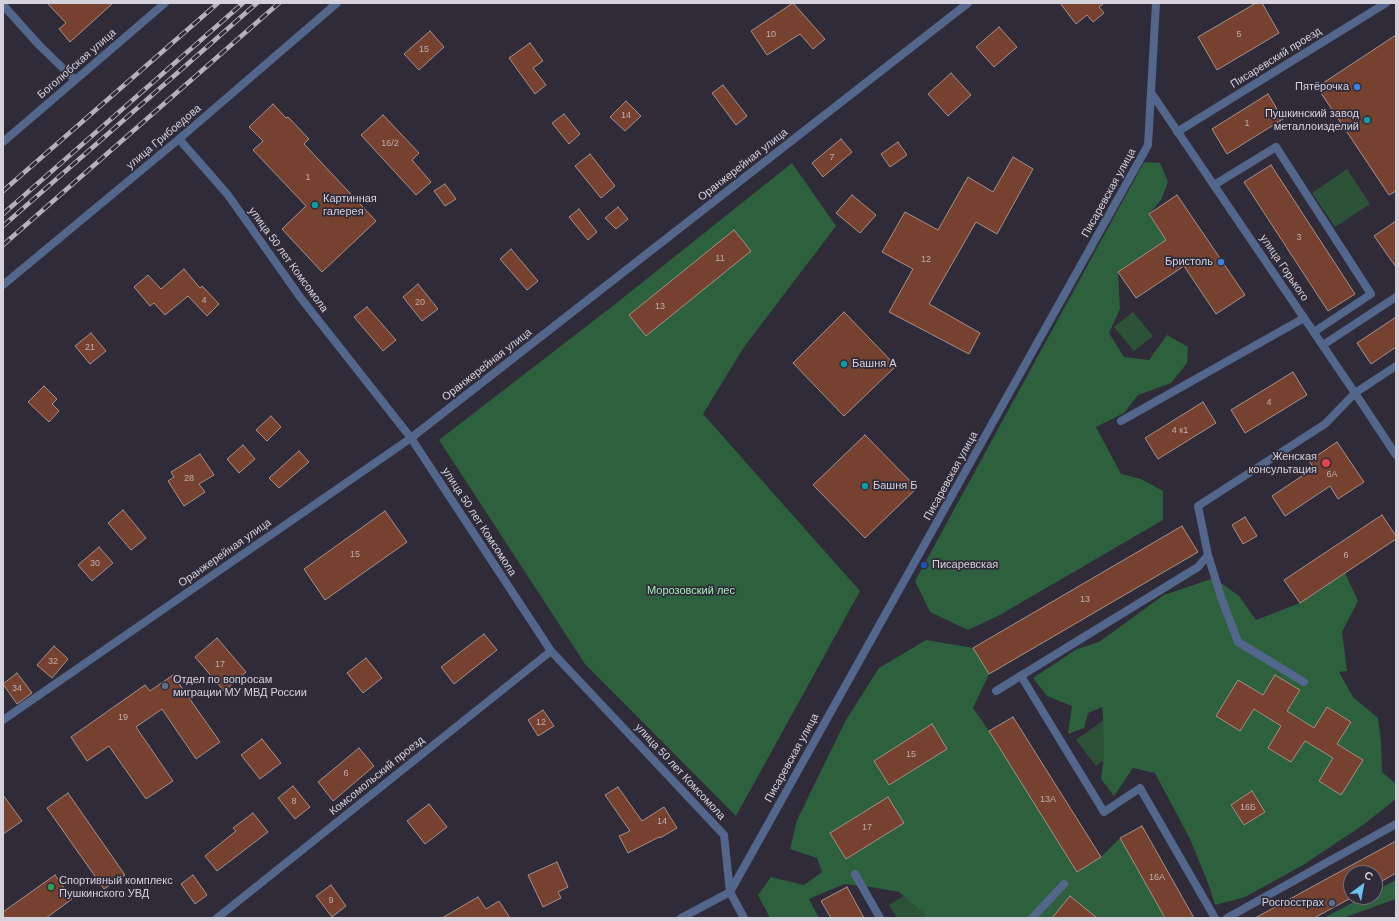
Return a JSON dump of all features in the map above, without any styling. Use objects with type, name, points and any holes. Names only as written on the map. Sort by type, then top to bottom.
[{"type":"street","name":"Боголюбская улица","points":[[3,142],[165,3]]},
{"type":"street","name":"улица Грибоедова","points":[[3,285],[179,139],[337,3]]},
{"type":"street","name":"Оранжерейная улица","points":[[3,720],[411,438],[968,3]]},
{"type":"street","name":"Писаревская улица","points":[[730,892],[1148,145],[1156,3]]},
{"type":"street","name":"Писаревский проезд","points":[[1178,132],[1386,3]]},
{"type":"street","points":[[3,5],[39,45],[75,80]]},
{"type":"street","name":"улица Горького","points":[[1152,94],[1396,455]]},
{"type":"street","name":"улица 50 лет Комсомола","points":[[179,139],[228,195],[300,297],[411,438],[551,651],[724,836],[730,892],[744,918]]},
{"type":"street","points":[[1214,185],[1276,147],[1371,294],[1314,332]]},
{"type":"street","points":[[1323,345],[1396,297]]},
{"type":"street","points":[[1121,421],[1304,318]]},
{"type":"street","points":[[1304,682],[1238,642],[1221,597],[1208,555],[1198,506],[1325,424],[1355,393],[1396,366]]},
{"type":"street","points":[[996,691],[1198,567],[1208,555]]},
{"type":"street","name":"Комсомольский проезд","points":[[217,918],[551,651]]},
{"type":"street","points":[[1021,676],[1104,812],[1140,788],[1215,918]]},
{"type":"street","points":[[1227,918],[1396,824]]},
{"type":"street","points":[[854,874],[880,918]]},
{"type":"street","points":[[1032,918],[1064,884]]},
{"type":"street","points":[[680,918],[730,892]]},
{"type":"green space","points":[[1144,162],[1160,163],[1168,182],[1161,200],[1149,214],[1166,240],[1118,272],[1120,309],[1109,333],[1124,357],[1149,360],[1167,335],[1188,347],[1187,363],[1171,383],[1138,395],[1124,413],[1096,427],[1121,474],[1141,479],[1163,491],[1163,520],[998,616],[968,630],[930,612],[915,581]]},
{"type":"green space","name":"Морозовский лес","points":[[792,163],[836,226],[744,347],[703,414],[860,591],[736,816],[585,664],[439,440],[614,305]]},
{"type":"green space","points":[[1347,169],[1370,204],[1335,227],[1312,193]]},
{"type":"green space","points":[[1133,312],[1153,336],[1134,351],[1114,327]]},
{"type":"green space","points":[[1345,573],[1358,601],[1342,632],[1347,671],[1339,672],[1353,697],[1378,718],[1381,742],[1382,772],[1396,784],[1396,799],[1363,825],[1303,865],[1245,897],[1215,905],[1208,883],[1190,839],[1155,773],[1133,768],[1114,796],[1101,779],[1104,755],[1102,707],[1088,713],[1084,728],[1068,734],[1072,706],[1047,696],[1033,678],[1077,649],[1099,642],[1164,595],[1214,578],[1239,596],[1256,620],[1300,603]]},
{"type":"green space","points":[[926,640],[973,648],[989,674],[973,708],[1077,872],[1101,857],[1120,838],[1165,918],[927,918],[923,912],[899,892],[844,884],[809,899],[819,918],[770,918],[758,895],[771,877],[804,885],[822,872],[817,858],[790,849],[797,820],[846,720],[879,668]]},
{"type":"green space","points":[[1108,717],[1128,743],[1096,766],[1076,740]]},
{"type":"green space","points":[[931,879],[955,918],[897,918],[889,905]]},
{"type":"green space","points":[[1396,880],[1396,899],[1383,904],[1383,887]]},
{"type":"green space","points":[[1348,905],[1379,905],[1343,918],[1324,918]]},
{"type":"building","points":[[47,3],[113,3],[70,42],[59,29],[66,23]]},
{"type":"building","points":[[793,3],[825,39],[813,49],[800,34],[767,55],[751,31]]},
{"type":"building","points":[[1060,3],[1104,3],[1099,7],[1104,13],[1093,22],[1087,15],[1076,24]]},
{"type":"building","points":[[1256,3],[1262,3],[1279,33],[1217,70],[1198,37]]},
{"type":"building","points":[[999,27],[1017,47],[994,67],[976,47]]},
{"type":"building","points":[[430,31],[444,47],[419,70],[404,54]]},
{"type":"building","name":"Пушкинский завод металлоизделий","points":[[1396,35],[1396,191],[1389,195],[1317,87]]},
{"type":"building","points":[[530,43],[543,61],[533,68],[546,85],[535,94],[509,58]]},
{"type":"building","points":[[951,73],[971,95],[948,116],[928,94]]},
{"type":"building","points":[[723,85],[747,116],[736,125],[712,93]]},
{"type":"building","points":[[1268,94],[1283,119],[1227,154],[1212,129]]},
{"type":"building","points":[[626,101],[641,116],[625,131],[610,117]]},
{"type":"building","points":[[273,104],[309,139],[304,144],[376,221],[322,272],[282,229],[306,206],[253,150],[263,141],[249,127]]},
{"type":"building","points":[[564,114],[580,134],[569,144],[552,123]]},
{"type":"building","points":[[383,115],[419,153],[412,160],[431,182],[416,195],[361,135]]},
{"type":"building","points":[[841,139],[852,152],[823,177],[812,163]]},
{"type":"building","points":[[898,142],[907,155],[890,167],[881,154]]},
{"type":"building","points":[[590,154],[615,186],[601,198],[575,166]]},
{"type":"building","points":[[1013,157],[1033,169],[997,234],[976,222],[929,304],[980,333],[969,354],[889,312],[913,269],[882,252],[905,212],[938,230],[968,177],[993,192]]},
{"type":"building","points":[[1271,165],[1355,294],[1328,311],[1244,182]]},
{"type":"building","points":[[445,184],[456,199],[445,206],[434,191]]},
{"type":"building","points":[[852,195],[876,215],[860,233],[836,213]]},
{"type":"building","points":[[1177,195],[1245,295],[1216,314],[1184,266],[1136,298],[1118,272],[1166,240],[1149,214]]},
{"type":"building","points":[[618,207],[628,219],[616,229],[605,218]]},
{"type":"building","points":[[579,209],[597,232],[588,240],[569,217]]},
{"type":"building","points":[[1396,221],[1396,267],[1374,236]]},
{"type":"building","points":[[734,230],[751,251],[646,336],[629,315]]},
{"type":"building","points":[[511,249],[538,281],[527,290],[500,259]]},
{"type":"building","points":[[184,269],[200,288],[202,286],[219,304],[207,316],[188,296],[165,315],[154,303],[150,306],[134,287],[148,275],[161,289]]},
{"type":"building","points":[[418,284],[438,309],[422,321],[403,297]]},
{"type":"building","points":[[367,307],[396,340],[383,351],[354,317]]},
{"type":"building","name":"Башня А","points":[[844,312],[896,366],[844,416],[793,363]]},
{"type":"building","points":[[1396,317],[1396,347],[1371,364],[1357,343]]},
{"type":"building","points":[[91,333],[106,351],[90,364],[75,346]]},
{"type":"building","points":[[1293,372],[1307,395],[1245,433],[1231,410]]},
{"type":"building","points":[[44,386],[57,399],[52,404],[59,411],[49,422],[28,402]]},
{"type":"building","points":[[1203,402],[1216,423],[1158,459],[1145,438]]},
{"type":"building","points":[[271,416],[281,427],[267,441],[256,430]]},
{"type":"building","name":"Башня Б","points":[[865,435],[917,488],[865,538],[813,485]]},
{"type":"building","points":[[1337,442],[1364,482],[1338,499],[1330,486],[1285,516],[1272,496],[1314,468],[1309,461]]},
{"type":"building","points":[[243,445],[255,459],[239,473],[227,459]]},
{"type":"building","points":[[299,451],[309,462],[279,488],[269,478]]},
{"type":"building","points":[[200,454],[214,475],[199,484],[205,492],[184,506],[168,481],[174,477],[171,472]]},
{"type":"building","points":[[123,510],[146,538],[131,550],[108,523]]},
{"type":"building","points":[[385,511],[407,542],[325,600],[304,569]]},
{"type":"building","points":[[1382,515],[1396,536],[1396,539],[1300,603],[1284,580]]},
{"type":"building","points":[[1245,517],[1257,536],[1243,544],[1232,525]]},
{"type":"building","points":[[1182,526],[1198,552],[989,674],[973,648]]},
{"type":"building","points":[[99,547],[113,563],[92,581],[78,565]]},
{"type":"building","points":[[484,634],[497,650],[454,684],[441,667]]},
{"type":"building","points":[[217,638],[246,672],[224,691],[195,657]]},
{"type":"building","points":[[54,646],[68,659],[52,678],[37,665]]},
{"type":"building","points":[[366,658],[382,678],[363,693],[347,673]]},
{"type":"building","points":[[17,673],[32,693],[17,704],[3,684]]},
{"type":"building","points":[[173,675],[220,742],[196,759],[162,709],[136,727],[173,781],[146,799],[109,746],[87,761],[71,737],[145,685],[150,691]]},
{"type":"building","points":[[1275,675],[1300,690],[1287,711],[1314,728],[1327,707],[1351,722],[1337,744],[1363,760],[1341,795],[1319,781],[1333,758],[1305,741],[1291,762],[1268,748],[1281,726],[1254,709],[1240,731],[1216,716],[1238,680],[1263,695]]},
{"type":"building","points":[[543,710],[554,726],[538,736],[528,720]]},
{"type":"building","points":[[1013,717],[1101,857],[1077,872],[989,731]]},
{"type":"building","points":[[932,724],[947,749],[889,785],[874,761]]},
{"type":"building","points":[[262,739],[281,763],[260,779],[241,755]]},
{"type":"building","points":[[359,748],[374,766],[333,801],[318,782]]},
{"type":"building","points":[[293,786],[310,807],[295,819],[278,798]]},
{"type":"building","points":[[618,787],[642,821],[664,807],[677,828],[628,853],[619,836],[630,831],[605,795]]},
{"type":"building","points":[[1252,791],[1265,812],[1244,825],[1231,805]]},
{"type":"building","points":[[68,793],[125,875],[104,889],[47,808]]},
{"type":"building","points":[[3,795],[22,821],[3,834]]},
{"type":"building","points":[[888,797],[904,823],[846,859],[830,833]]},
{"type":"building","points":[[429,804],[447,827],[425,844],[407,821]]},
{"type":"building","points":[[253,813],[268,832],[217,871],[205,856],[236,831],[233,828]]},
{"type":"building","points":[[1142,826],[1194,918],[1165,918],[1120,838]]},
{"type":"building","points":[[1396,841],[1396,873],[1383,880],[1383,865],[1352,865]]},
{"type":"building","points":[[557,862],[568,887],[558,892],[561,898],[543,907],[528,875]]},
{"type":"building","points":[[1343,870],[1343,902],[1314,918],[1255,918]]},
{"type":"building","name":"Спортивный комплекс Пушкинского УВД","points":[[55,875],[72,899],[46,918],[3,918],[3,912]]},
{"type":"building","points":[[193,875],[207,895],[195,904],[181,884]]},
{"type":"building","points":[[331,885],[346,906],[332,917],[316,896]]},
{"type":"building","points":[[847,887],[864,918],[831,918],[821,901]]},
{"type":"building","points":[[1070,896],[1097,918],[1052,918]]},
{"type":"building","points":[[478,897],[486,909],[499,901],[510,918],[442,918]]},
{"type":"railway","points":[[3,191],[218,3]]},
{"type":"railway","points":[[3,214],[243,3]]},
{"type":"railway","points":[[3,226],[257,3]]},
{"type":"railway","points":[[3,245],[279,3]]},
{"type":"place","name":"Пятёрочка","points":[[1357,87]]},
{"type":"place","name":"Пушкинский завод металлоизделий","points":[[1367,120]]},
{"type":"place","name":"Картинная галерея","points":[[315,205]]},
{"type":"place","name":"Бристоль","points":[[1221,262]]},
{"type":"place","name":"Башня А","points":[[844,364]]},
{"type":"place","name":"Женская консультация","points":[[1326,463]]},
{"type":"place","name":"Башня Б","points":[[865,486]]},
{"type":"place","name":"Писаревская","points":[[924,565]]},
{"type":"place","name":"Отдел по вопросам миграции МУ МВД России","points":[[165,686]]},
{"type":"place","name":"Спортивный комплекс Пушкинского УВД","points":[[51,887]]},
{"type":"place","name":"Росгосстрах","points":[[1332,903]]}]
